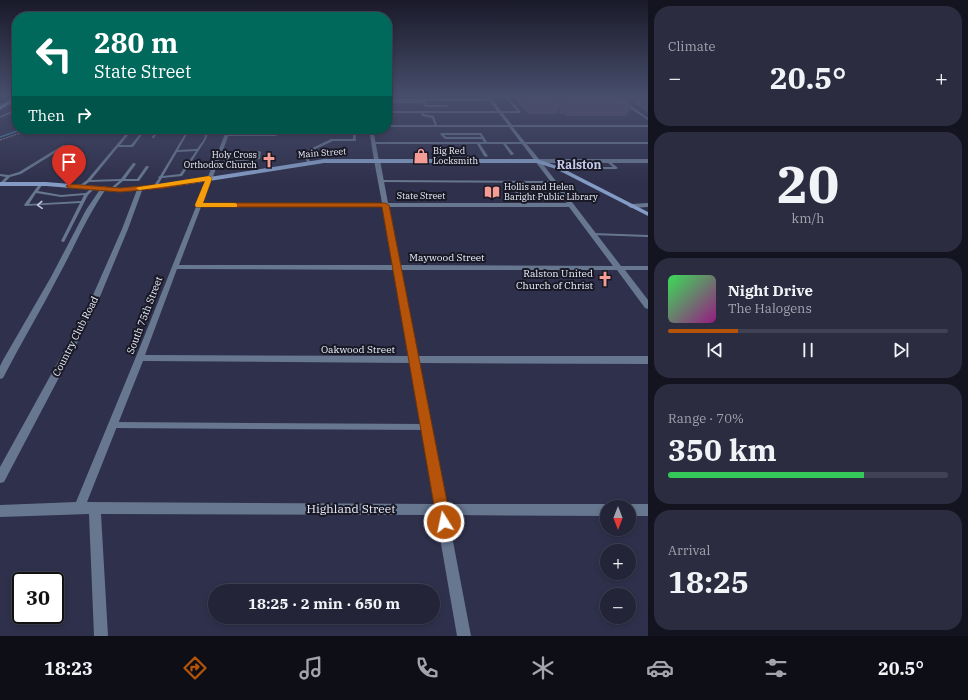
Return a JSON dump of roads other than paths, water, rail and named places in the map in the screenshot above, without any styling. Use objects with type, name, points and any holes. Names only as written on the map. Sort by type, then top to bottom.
[{"type":"main road","name":"Main Street","points":[[0,184],[41,184],[92,189],[140,188],[155,187],[308,162],[331,160],[537,161]]},
{"type":"main road","points":[[537,161],[558,168],[648,214]]},
{"type":"street","points":[[392,126],[648,126]]},
{"type":"street","points":[[511,126],[648,306]]},
{"type":"street","points":[[372,134],[464,636]]},
{"type":"street","name":"South 75th Street","points":[[79,508],[140,358],[226,135]]},
{"type":"street","name":"Main Street","points":[[537,161],[648,161]]},
{"type":"street","name":"Country Club Road","points":[[0,478],[4,465],[90,311],[125,229],[140,188]]},
{"type":"street","points":[[0,375],[9,356],[62,264],[93,202],[107,189]]},
{"type":"street","name":"State Street","points":[[199,205],[571,205]]},
{"type":"street","points":[[631,206],[648,205]]},
{"type":"street","name":"Maywood Street","points":[[175,267],[648,268]]},
{"type":"street","name":"Oakwood Street","points":[[140,358],[648,360]]},
{"type":"street","points":[[0,511],[79,508],[95,509],[101,636]]},
{"type":"street","name":"Highland Street","points":[[95,509],[441,508],[600,510]]},
{"type":"street","points":[[636,510],[648,510]]},
{"type":"lane","points":[[437,126],[442,134],[481,134],[486,143]]},
{"type":"lane","points":[[80,187],[88,181],[128,134]]},
{"type":"lane","points":[[118,146],[132,146],[142,134]]},
{"type":"lane","points":[[155,187],[186,134]]},
{"type":"lane","points":[[160,178],[181,175],[198,150],[206,134]]},
{"type":"lane","points":[[226,135],[279,134]]},
{"type":"lane","points":[[308,162],[305,153],[332,140],[355,140],[354,134]]},
{"type":"lane","points":[[373,142],[648,142]]},
{"type":"lane","points":[[478,143],[486,156]]},
{"type":"lane","points":[[504,143],[512,154]]},
{"type":"lane","points":[[0,175],[9,176],[20,173],[64,146]]},
{"type":"lane","points":[[176,150],[198,150]]},
{"type":"lane","points":[[215,163],[259,158],[259,152],[218,155]]},
{"type":"lane","points":[[577,161],[584,168],[616,168],[608,161]]},
{"type":"lane","points":[[107,189],[122,181],[134,164]]},
{"type":"lane","points":[[88,181],[138,180],[147,167]]},
{"type":"lane","points":[[0,184],[9,176]]},
{"type":"lane","points":[[381,181],[553,182]]},
{"type":"lane","points":[[41,184],[26,205],[83,202]]},
{"type":"lane","points":[[558,188],[521,188],[517,189],[516,191],[518,194],[524,196],[564,197]]},
{"type":"lane","points":[[64,241],[86,194],[92,189]]},
{"type":"lane","points":[[35,192],[61,196],[86,194]]},
{"type":"lane","points":[[593,234],[648,236]]},
{"type":"lane","points":[[113,425],[426,427]]},
{"type":"waterway","points":[[0,137],[12,133]]},
{"type":"place","name":"Big Red Locksmith","points":[[421,156]]},
{"type":"place","name":"Holy Cross Orthodox Church","points":[[269,160]]},
{"type":"place","name":"Hollis and Helen Baright Public Library","points":[[492,192]]},
{"type":"place","name":"Ralston United Church of Christ","points":[[605,279]]},
{"type":"district","name":"Ralston","points":[[579,165]]}]
